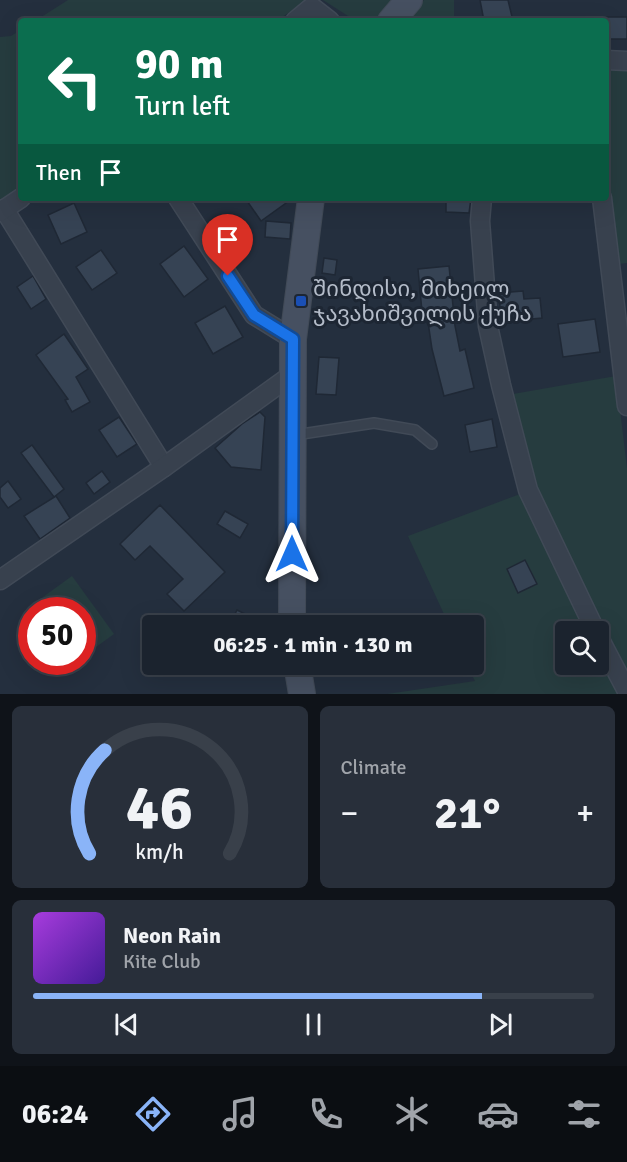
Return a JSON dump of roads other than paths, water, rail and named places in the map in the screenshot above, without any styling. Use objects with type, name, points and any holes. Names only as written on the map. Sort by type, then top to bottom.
[{"type":"main road","points":[[393,18],[409,0]]},
{"type":"main road","points":[[292,615],[293,339],[311,201]]},
{"type":"main road","points":[[299,675],[302,694]]},
{"type":"street","points":[[299,18],[312,7],[326,18]]},
{"type":"street","points":[[609,60],[627,61]]},
{"type":"street","points":[[18,200],[2,210],[164,467]]},
{"type":"street","points":[[180,201],[254,315],[293,339]]},
{"type":"street","points":[[482,201],[480,221],[488,326],[528,490],[591,621]]},
{"type":"street","points":[[602,201],[627,406]]},
{"type":"street","points":[[0,580],[164,467],[293,374]]},
{"type":"street","points":[[609,657],[627,691]]},
{"type":"lane","points":[[292,435],[374,423],[414,430],[432,444]]},
{"type":"place","name":"შინდისი, მიხეილ ჯავახიშვილის ქუჩა","points":[[301,301]]}]
